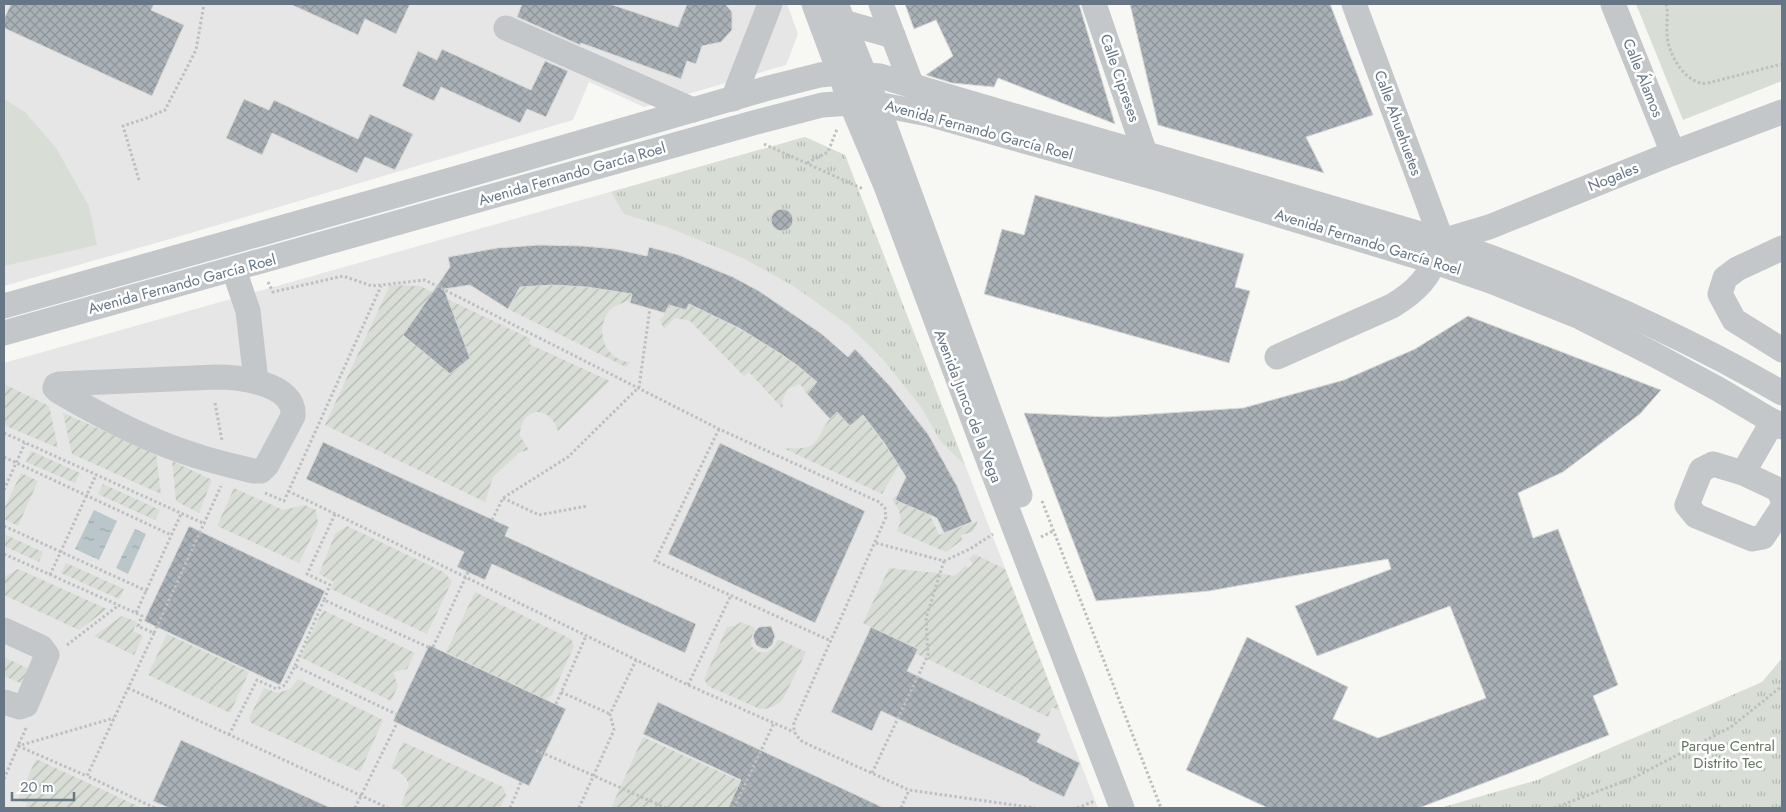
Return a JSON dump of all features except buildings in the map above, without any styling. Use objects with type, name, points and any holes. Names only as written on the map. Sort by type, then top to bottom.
[{"type":"street","points":[[733,99],[770,4]]},
{"type":"street","name":"Avenida Junco de la Vega","points":[[814,4],[852,74],[877,104],[1044,535],[1069,632],[1138,808]]},
{"type":"street","points":[[881,4],[912,86]]},
{"type":"street","name":"Calle Cipreses","points":[[1094,4],[1145,153]]},
{"type":"street","name":"Calle Ahuehuetes","points":[[1354,4],[1439,252]]},
{"type":"street","name":"Calle Álamos","points":[[1613,4],[1673,153]]},
{"type":"street","points":[[839,13],[893,36]]},
{"type":"street","name":"Avenida Junco de la Vega","points":[[839,13],[852,74],[851,103],[890,195],[990,464],[1122,808]]},
{"type":"street","points":[[506,28],[693,110]]},
{"type":"street","name":"Avenida Fernando García Roel","points":[[4,306],[733,99],[820,76],[852,74],[880,76],[1145,153],[1439,252],[1493,282],[1580,317],[1655,355],[1778,424]]},
{"type":"street","name":"Avenida Fernando García Roel","points":[[4,333],[234,279],[326,244],[753,123],[822,105],[851,103],[877,104],[928,114],[1168,181],[1439,252],[1489,257],[1640,318],[1781,390]]},
{"type":"street","name":"Nogales","points":[[1439,252],[1489,226],[1782,112]]},
{"type":"street","points":[[1782,248],[1737,269],[1725,278],[1720,294],[1734,320],[1782,350]]},
{"type":"street","points":[[1277,357],[1392,306],[1408,297],[1426,279],[1439,252]]},
{"type":"street","points":[[234,279],[248,311],[246,379]]},
{"type":"street","points":[[246,379],[284,396],[291,403],[294,410],[291,420],[266,465],[262,470],[256,472],[197,456],[128,429],[100,415],[55,388],[59,384],[246,379]]},
{"type":"street","points":[[1743,472],[1778,424]]},
{"type":"street","points":[[1782,498],[1780,490],[1743,472],[1713,464],[1701,470],[1687,505],[1696,516],[1752,539],[1763,537],[1782,508]]},
{"type":"street","points":[[4,630],[41,647],[47,655],[26,705],[20,707],[4,702]]},
{"type":"path","points":[[139,180],[123,126],[165,110],[196,50],[204,4]]},
{"type":"path","points":[[1666,4],[1667,35],[1670,50],[1678,66],[1691,78],[1700,83],[1712,82],[1782,64]]},
{"type":"path","points":[[806,164],[828,152],[838,127]]},
{"type":"path","points":[[761,143],[867,191]]},
{"type":"path","points":[[268,282],[274,292],[343,276],[372,286],[425,280],[719,428],[879,502],[885,508],[886,517],[794,723],[793,730],[803,742],[910,790],[1035,808]]},
{"type":"path","points":[[234,279],[268,282],[277,279]]},
{"type":"path","points":[[284,501],[381,285]]},
{"type":"path","points":[[492,520],[503,498],[568,457],[638,387],[650,308]]},
{"type":"path","points":[[719,428],[655,561],[831,641]]},
{"type":"path","points":[[4,433],[205,524],[87,776]]},
{"type":"path","points":[[4,490],[25,443]]},
{"type":"path","points":[[4,457],[171,535]]},
{"type":"path","points":[[50,574],[96,475]]},
{"type":"path","points":[[288,492],[688,685],[795,732]]},
{"type":"path","points":[[503,498],[539,515],[587,506]]},
{"type":"path","points":[[136,613],[181,514]]},
{"type":"path","points":[[230,735],[257,680],[277,689],[285,686],[295,666],[330,585],[307,574],[335,514]]},
{"type":"path","points":[[4,526],[146,591]]},
{"type":"path","points":[[876,543],[944,561],[970,549],[996,532],[999,538]]},
{"type":"path","points":[[4,554],[142,616],[138,626],[154,633]]},
{"type":"path","points":[[872,773],[928,655],[926,618],[944,561]]},
{"type":"path","points":[[433,647],[468,572]]},
{"type":"path","points":[[688,685],[731,595]]},
{"type":"path","points":[[324,600],[428,647]]},
{"type":"path","points":[[59,650],[119,605]]},
{"type":"path","points":[[556,704],[586,636]]},
{"type":"path","points":[[579,808],[614,730],[610,714],[636,660]]},
{"type":"path","points":[[295,666],[396,714]]},
{"type":"path","points":[[1554,808],[1635,777],[1731,727],[1782,686]]},
{"type":"path","points":[[128,688],[388,808]]},
{"type":"path","points":[[561,692],[610,714]]},
{"type":"path","points":[[18,746],[114,718]]},
{"type":"path","points":[[4,779],[30,720]]},
{"type":"path","points":[[355,808],[397,723]]},
{"type":"path","points":[[734,808],[774,723]]},
{"type":"path","points":[[18,746],[155,808]]},
{"type":"path","points":[[536,750],[666,808]]},
{"type":"path","points":[[510,808],[521,782]]},
{"type":"path","points":[[901,808],[910,790]]},
{"type":"shaded area","points":[[4,4],[787,4],[798,34],[786,65],[644,107],[589,82],[573,120],[4,286]]},
{"type":"shaded area","points":[[805,137],[845,155],[1098,808],[4,808],[4,363]]},
{"type":"green space","points":[[1636,4],[1782,4],[1782,81],[1683,120]]},
{"type":"green space","points":[[4,99],[25,112],[56,148],[89,206],[97,245],[4,266]]},
{"type":"green space","points":[[805,137],[845,155],[965,465],[941,442],[921,407],[881,357],[848,325],[795,287],[743,258],[670,228],[624,214],[611,192]]},
{"type":"green space","points":[[390,285],[420,286],[531,339],[529,344],[610,381],[558,431],[554,422],[548,416],[536,412],[530,414],[521,426],[520,436],[529,450],[520,452],[493,477],[485,502],[325,425]]},
{"type":"green space","points":[[553,285],[587,287],[632,294],[630,303],[627,301],[616,306],[606,315],[602,333],[608,350],[620,360],[630,363],[626,367],[508,309],[520,287]]},
{"type":"green space","points":[[689,304],[756,338],[817,382],[807,394],[800,384],[788,389],[782,401],[783,409],[749,372],[744,376],[690,321],[675,318],[664,329],[660,320],[669,305],[686,310]]},
{"type":"green space","points":[[4,384],[49,406],[58,448],[4,425]]},
{"type":"green space","points":[[837,412],[850,425],[863,415],[899,465],[882,494],[783,448],[797,449],[813,444],[829,420]]},
{"type":"green space","points":[[63,413],[156,454],[161,494],[72,454]]},
{"type":"green space","points":[[31,451],[80,473],[75,483],[26,462]]},
{"type":"green space","points":[[172,461],[212,480],[199,513],[176,501]]},
{"type":"green space","points":[[21,473],[38,481],[18,526],[4,519],[4,509]]},
{"type":"green space","points":[[103,484],[160,510],[155,520],[98,494]]},
{"type":"green space","points":[[234,488],[283,510],[304,505],[316,510],[318,524],[299,563],[217,526]]},
{"type":"green space","points":[[895,496],[928,511],[939,535],[978,521],[973,532],[961,535],[962,540],[946,552],[897,531],[900,519],[899,511],[892,500]]},
{"type":"green space","points":[[347,526],[443,572],[452,581],[427,634],[331,589],[334,582],[319,574],[335,534]]},
{"type":"green space","points":[[4,534],[43,552],[39,562],[4,546]]},
{"type":"green space","points":[[974,554],[1005,569],[1060,711],[1052,707],[1048,717],[915,653],[917,649],[863,623],[889,568],[952,576],[965,566],[968,568],[973,564],[969,559]]},
{"type":"green space","points":[[66,563],[124,589],[119,599],[61,573]]},
{"type":"green space","points":[[18,569],[107,609],[79,630],[4,595],[4,577]]},
{"type":"green space","points":[[475,592],[571,639],[574,646],[552,695],[545,699],[446,652]]},
{"type":"green space","points":[[323,610],[415,653],[407,669],[393,672],[398,686],[391,701],[300,657]]},
{"type":"green space","points":[[122,616],[137,622],[133,631],[143,636],[134,655],[94,636]]},
{"type":"green space","points":[[741,622],[755,628],[751,646],[758,652],[770,650],[778,639],[806,652],[783,699],[770,708],[760,709],[708,686],[704,679],[727,627],[735,626]]},
{"type":"green space","points":[[167,634],[249,672],[230,713],[148,675]]},
{"type":"green space","points":[[4,657],[33,671],[27,686],[4,676]]},
{"type":"green space","name":"Parque Central Distrito Tec","points":[[1782,658],[1782,808],[1440,808],[1537,780],[1762,682]]},
{"type":"green space","points":[[298,679],[383,720],[360,772],[251,723],[249,718],[264,688],[278,693],[290,689]]},
{"type":"green space","points":[[643,737],[740,781],[728,808],[611,808]]},
{"type":"green space","points":[[403,742],[503,787],[506,795],[500,808],[408,808],[401,805],[409,785],[402,774],[391,768]]},
{"type":"green space","points":[[36,759],[142,808],[25,808],[27,803],[18,799]]},
{"type":"water","points":[[94,510],[117,521],[99,560],[75,549]]},
{"type":"water","points":[[135,529],[146,534],[128,574],[116,568]]}]
